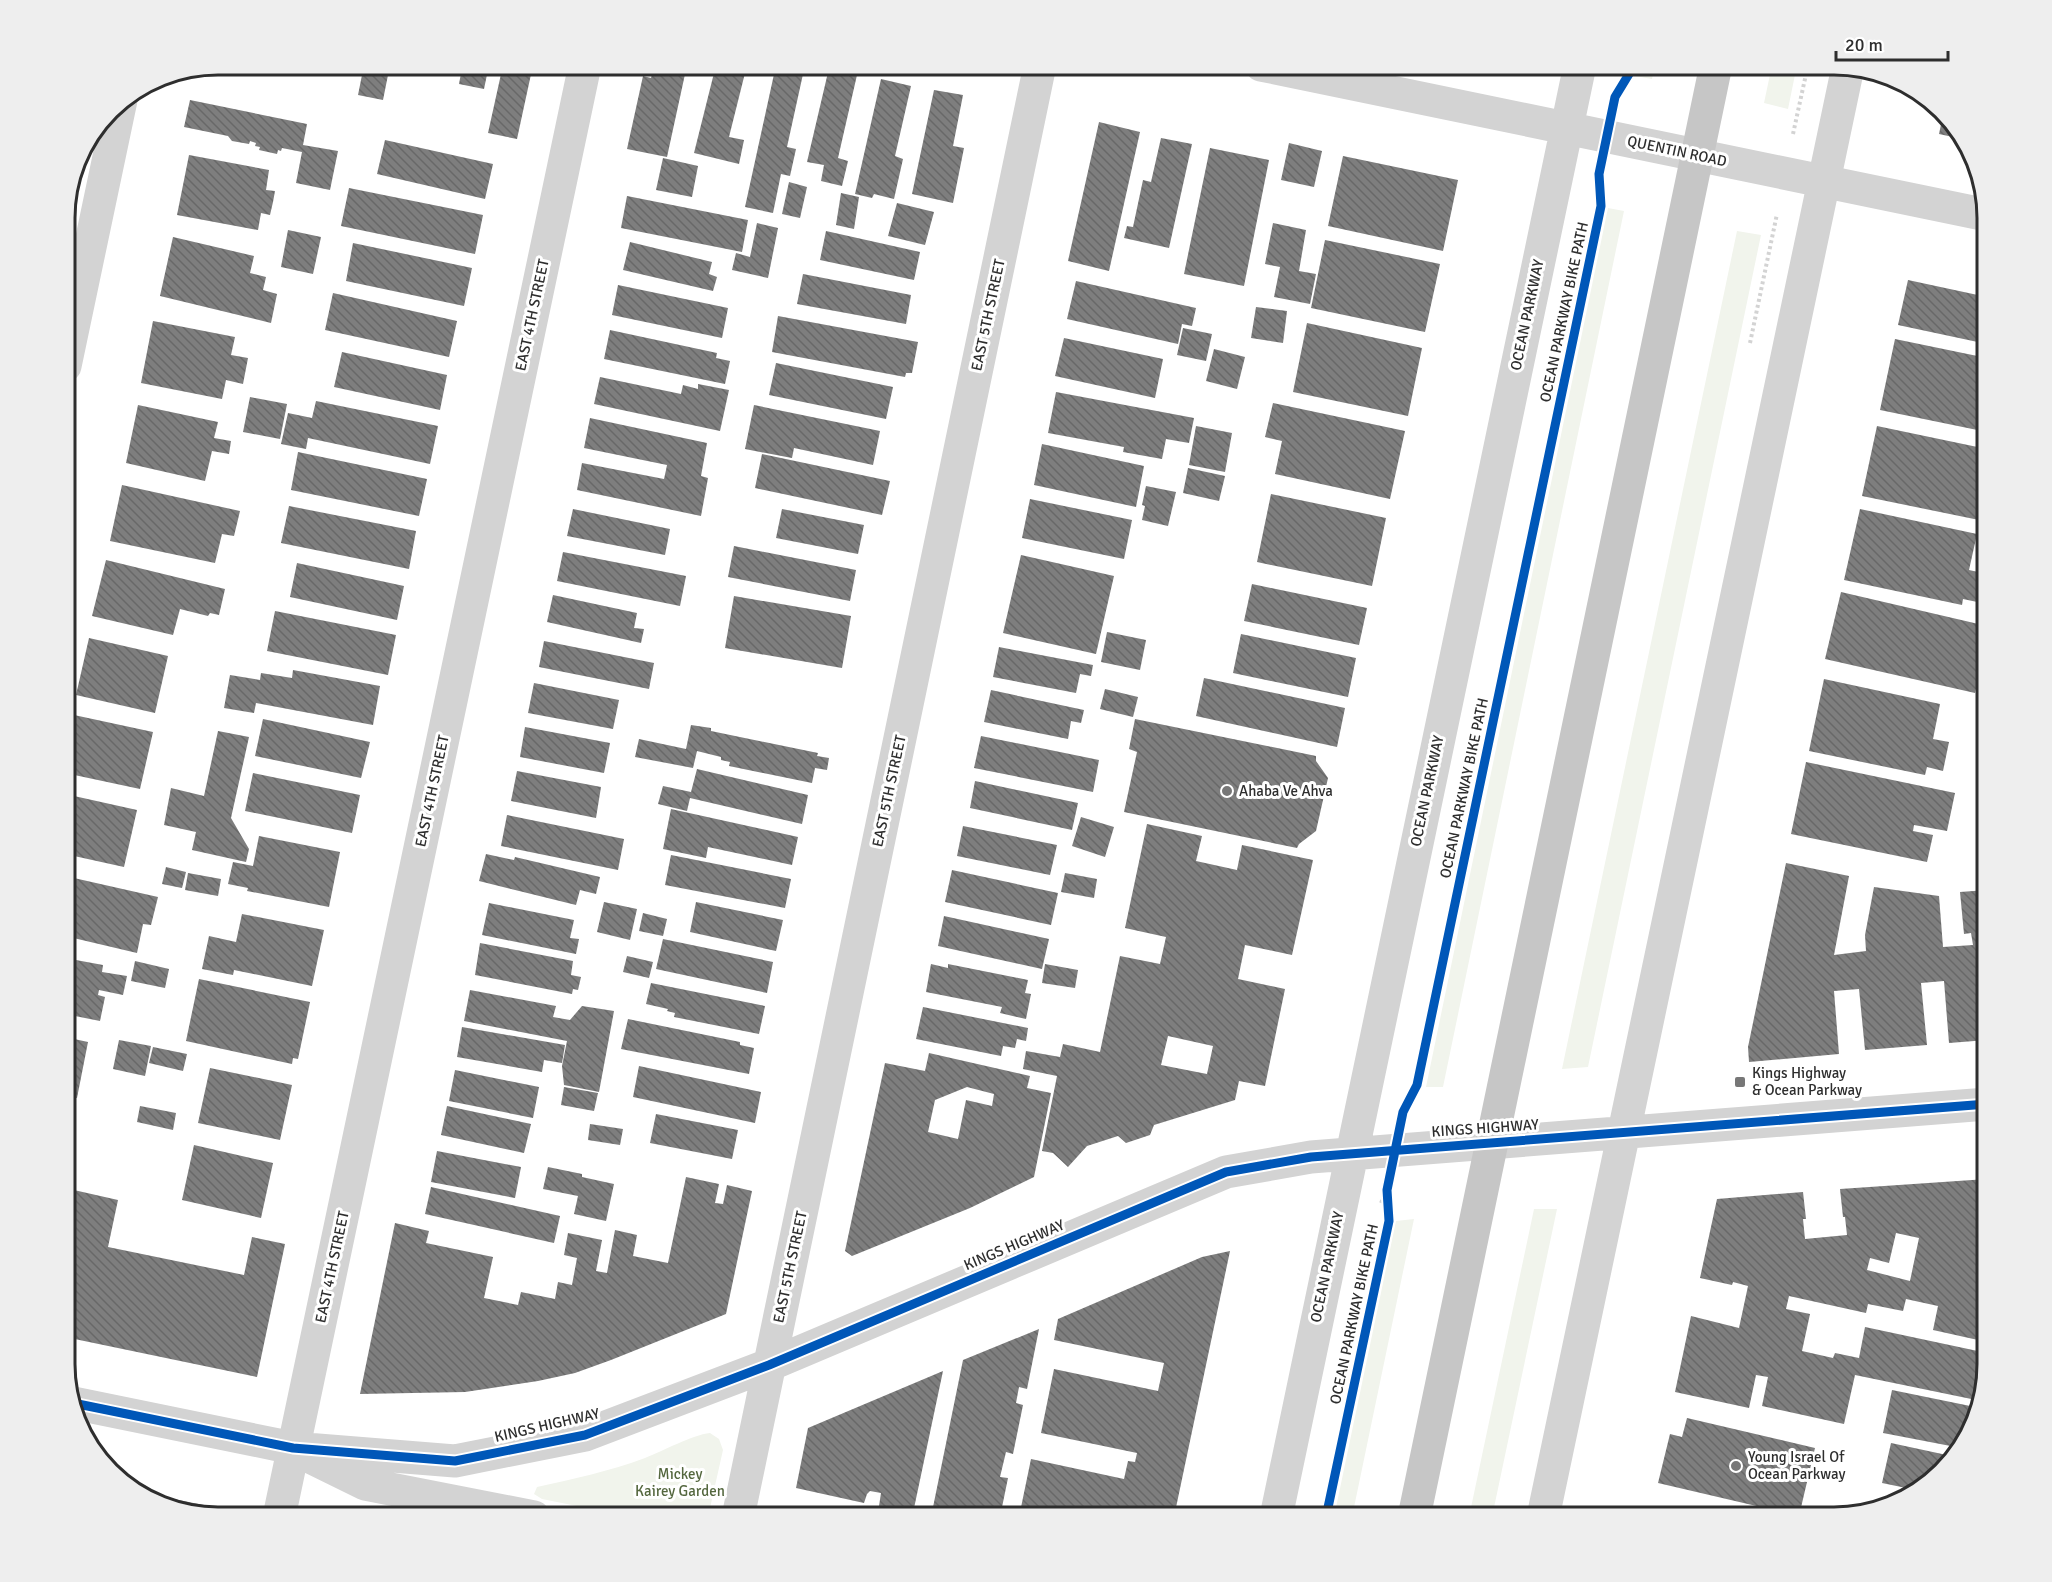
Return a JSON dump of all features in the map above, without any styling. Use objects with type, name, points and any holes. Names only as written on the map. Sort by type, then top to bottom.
[{"type":"main road","points":[[1416,1507],[1714,75]]},
{"type":"street","name":"EAST 4TH STREET","points":[[281,1507],[583,75]]},
{"type":"street","name":"EAST 5TH STREET","points":[[740,1507],[1038,75]]},
{"type":"street","name":"QUENTIN ROAD","points":[[1313,75],[1977,212]]},
{"type":"street","name":"OCEAN PARKWAY","points":[[1278,1507],[1578,75]]},
{"type":"street","points":[[1545,1507],[1622,1133],[1846,76]]},
{"type":"street","points":[[75,318],[118,117]]},
{"type":"street","name":"KINGS HIGHWAY","points":[[81,1405],[293,1448],[455,1461],[585,1435],[769,1365],[1226,1172],[1311,1157],[1977,1105]]},
{"type":"street","points":[[293,1448],[365,1484],[479,1507]]},
{"type":"path","points":[[1793,134],[1806,75]]},
{"type":"green space","points":[[1635,75],[1653,75],[1652,79]]},
{"type":"green space","points":[[1770,75],[1795,75],[1788,109],[1764,103]]},
{"type":"green space","points":[[1608,208],[1624,211],[1443,1087],[1426,1087]]},
{"type":"green space","points":[[1737,231],[1761,235],[1588,1067],[1562,1069]]},
{"type":"green space","points":[[1534,1209],[1557,1209],[1494,1507],[1471,1507]]},
{"type":"green space","points":[[1414,1219],[1354,1507],[1336,1507],[1396,1221]]},
{"type":"green space","name":"Mickey Kairey Garden","points":[[710,1433],[719,1439],[723,1450],[710,1507],[582,1507],[542,1499],[534,1494],[537,1487],[618,1467]]},
{"type":"building","points":[[362,75],[388,75],[383,100],[358,95]]},
{"type":"building","points":[[461,75],[487,75],[484,89],[459,84]]},
{"type":"building","points":[[501,75],[531,75],[517,139],[488,133]]},
{"type":"building","points":[[652,75],[685,75],[667,157],[627,149],[643,76],[651,78]]},
{"type":"building","points":[[714,75],[744,75],[729,137],[744,140],[739,164],[694,153]]},
{"type":"building","points":[[774,75],[803,75],[787,147],[796,149],[790,176],[781,174],[773,213],[745,207]]},
{"type":"building","points":[[827,75],[857,75],[838,158],[848,161],[842,186],[821,181],[824,165],[807,162]]},
{"type":"building","points":[[881,79],[911,86],[895,156],[903,159],[894,199],[874,194],[872,198],[855,194]]},
{"type":"building","points":[[934,90],[963,95],[953,146],[964,148],[953,203],[912,194]]},
{"type":"building","points":[[190,100],[307,124],[303,145],[338,151],[330,190],[296,183],[302,152],[282,148],[277,154],[259,150],[260,147],[255,146],[256,143],[250,141],[249,144],[232,141],[228,136],[184,127]]},
{"type":"building","points":[[1099,122],[1140,132],[1109,271],[1068,261]]},
{"type":"building","points":[[1941,124],[1951,137],[1939,134]]},
{"type":"building","points":[[1161,138],[1192,144],[1169,248],[1124,238],[1127,226],[1133,227],[1143,180],[1151,182]]},
{"type":"building","points":[[385,140],[493,164],[485,199],[377,174]]},
{"type":"building","points":[[1289,143],[1322,151],[1314,187],[1281,180]]},
{"type":"building","points":[[1210,148],[1269,160],[1244,286],[1184,274]]},
{"type":"building","points":[[189,155],[269,170],[266,190],[275,191],[273,202],[270,215],[261,213],[258,230],[177,215]]},
{"type":"building","points":[[1343,156],[1458,180],[1443,251],[1328,226]]},
{"type":"building","points":[[663,158],[698,166],[692,197],[656,190]]},
{"type":"building","points":[[789,182],[807,187],[800,218],[782,214]]},
{"type":"building","points":[[349,188],[483,215],[475,254],[341,226]]},
{"type":"building","points":[[841,193],[859,197],[854,229],[836,225]]},
{"type":"building","points":[[627,196],[748,220],[742,252],[621,228]]},
{"type":"building","points":[[897,203],[934,212],[925,245],[888,236]]},
{"type":"building","points":[[757,223],[778,228],[768,278],[732,270],[736,253],[750,257]]},
{"type":"building","points":[[1273,223],[1306,230],[1299,271],[1316,274],[1310,304],[1274,297],[1280,267],[1265,264]]},
{"type":"building","points":[[288,230],[321,237],[313,274],[281,267]]},
{"type":"building","points":[[826,231],[920,252],[914,280],[820,260]]},
{"type":"building","points":[[173,237],[254,256],[250,273],[266,277],[263,290],[277,294],[271,323],[160,296]]},
{"type":"building","points":[[1325,240],[1440,264],[1425,332],[1311,308]]},
{"type":"building","points":[[630,242],[712,262],[709,274],[717,277],[713,291],[623,270]]},
{"type":"building","points":[[353,243],[472,268],[464,306],[346,281]]},
{"type":"building","points":[[803,274],[911,295],[906,324],[797,304]]},
{"type":"building","points":[[1908,280],[1977,295],[1977,342],[1898,325]]},
{"type":"building","points":[[1076,281],[1196,308],[1192,326],[1182,324],[1178,344],[1067,319]]},
{"type":"building","points":[[618,285],[728,308],[722,338],[612,315]]},
{"type":"building","points":[[333,293],[457,321],[449,357],[325,330]]},
{"type":"building","points":[[1256,307],[1287,311],[1283,343],[1251,338]]},
{"type":"building","points":[[778,316],[918,342],[912,373],[906,373],[905,377],[772,352]]},
{"type":"building","points":[[153,321],[235,337],[231,355],[248,358],[243,384],[226,380],[222,399],[141,383]]},
{"type":"building","points":[[1307,323],[1422,348],[1408,416],[1293,392]]},
{"type":"building","points":[[1183,328],[1212,334],[1206,361],[1177,355]]},
{"type":"building","points":[[610,330],[717,353],[716,358],[730,361],[725,384],[604,359]]},
{"type":"building","points":[[1064,338],[1163,359],[1155,398],[1055,376]]},
{"type":"building","points":[[1895,339],[1977,356],[1977,430],[1880,410]]},
{"type":"building","points":[[1214,349],[1245,357],[1237,389],[1206,381]]},
{"type":"building","points":[[342,352],[447,375],[440,410],[334,387]]},
{"type":"building","points":[[776,363],[893,387],[886,419],[769,395]]},
{"type":"building","points":[[600,377],[681,394],[683,385],[698,389],[698,384],[729,390],[720,431],[594,404]]},
{"type":"building","points":[[1056,392],[1194,418],[1189,443],[1166,439],[1162,459],[1123,452],[1124,447],[1048,433]]},
{"type":"building","points":[[250,397],[287,404],[280,439],[243,432]]},
{"type":"building","points":[[316,401],[438,426],[430,464],[308,438],[306,449],[281,444],[288,413],[312,418]]},
{"type":"building","points":[[1273,403],[1405,431],[1390,499],[1275,474],[1282,441],[1265,437]]},
{"type":"building","points":[[138,405],[218,422],[214,438],[231,441],[229,454],[212,451],[205,481],[126,463]]},
{"type":"building","points":[[754,405],[880,431],[873,465],[794,448],[792,458],[745,449]]},
{"type":"building","points":[[590,418],[707,443],[701,476],[708,478],[701,516],[577,490],[582,463],[664,479],[667,465],[584,448]]},
{"type":"building","points":[[1196,426],[1232,433],[1225,472],[1189,465]]},
{"type":"building","points":[[1877,426],[1977,447],[1977,520],[1862,496]]},
{"type":"building","points":[[1042,444],[1144,466],[1136,507],[1034,485]]},
{"type":"building","points":[[298,452],[427,479],[419,516],[291,490]]},
{"type":"building","points":[[762,454],[890,481],[882,515],[755,488]]},
{"type":"building","points":[[1188,468],[1225,476],[1219,501],[1183,493]]},
{"type":"building","points":[[122,485],[240,511],[234,536],[222,534],[215,563],[110,541]]},
{"type":"building","points":[[1146,486],[1176,492],[1168,526],[1142,520]]},
{"type":"building","points":[[1271,494],[1386,518],[1372,586],[1257,562]]},
{"type":"building","points":[[1030,499],[1132,520],[1124,559],[1022,538]]},
{"type":"building","points":[[289,506],[416,531],[409,569],[281,543]]},
{"type":"building","points":[[573,509],[670,529],[665,555],[567,536]]},
{"type":"building","points":[[782,509],[864,525],[858,554],[776,538]]},
{"type":"building","points":[[1860,509],[1977,534],[1969,570],[1977,572],[1977,602],[1963,599],[1962,605],[1844,580]]},
{"type":"building","points":[[734,546],[856,570],[850,601],[728,577]]},
{"type":"building","points":[[563,552],[686,576],[680,606],[557,581]]},
{"type":"building","points":[[1021,555],[1114,576],[1096,654],[1003,633]]},
{"type":"building","points":[[106,560],[225,589],[219,615],[210,613],[208,616],[180,609],[173,635],[92,616]]},
{"type":"building","points":[[297,563],[404,586],[397,620],[290,597]]},
{"type":"building","points":[[1252,584],[1367,608],[1359,645],[1244,621]]},
{"type":"building","points":[[1841,592],[1977,624],[1975,693],[1825,659]]},
{"type":"building","points":[[553,595],[637,613],[634,628],[644,629],[641,643],[547,622]]},
{"type":"building","points":[[734,596],[851,616],[842,668],[725,648]]},
{"type":"building","points":[[275,611],[396,635],[388,675],[267,651]]},
{"type":"building","points":[[1107,632],[1146,640],[1140,670],[1101,662]]},
{"type":"building","points":[[1241,634],[1356,658],[1348,697],[1233,673]]},
{"type":"building","points":[[89,638],[168,656],[155,713],[76,695]]},
{"type":"building","points":[[544,641],[654,663],[649,689],[539,667]]},
{"type":"building","points":[[999,647],[1093,665],[1091,676],[1080,674],[1076,693],[993,677]]},
{"type":"building","points":[[293,670],[380,686],[373,725],[256,703],[254,713],[224,708],[230,675],[260,680],[261,673],[292,678]]},
{"type":"building","points":[[1204,678],[1345,708],[1337,747],[1196,716]]},
{"type":"building","points":[[1824,679],[1940,704],[1933,739],[1949,742],[1943,771],[1927,767],[1925,775],[1809,751]]},
{"type":"building","points":[[534,683],[619,700],[613,729],[528,713]]},
{"type":"building","points":[[1105,689],[1138,697],[1133,717],[1100,709]]},
{"type":"building","points":[[991,690],[1084,710],[1081,723],[1071,721],[1068,739],[984,722]]},
{"type":"building","points":[[75,715],[153,732],[140,789],[75,775]]},
{"type":"building","points":[[263,719],[370,742],[361,778],[255,756]]},
{"type":"building","name":"Ahaba Ve Ahva","points":[[1135,719],[1316,756],[1316,761],[1328,778],[1316,831],[1297,848],[1124,812],[1137,752],[1129,749]]},
{"type":"building","points":[[691,725],[818,753],[817,756],[829,758],[827,770],[815,768],[812,783],[729,766],[730,762],[721,760],[721,757],[697,751],[693,768],[635,757],[639,739],[686,749]]},
{"type":"building","points":[[525,727],[610,743],[604,773],[520,757]]},
{"type":"building","points":[[218,731],[249,737],[231,818],[249,849],[246,862],[192,850],[196,832],[164,825],[171,788],[204,796]]},
{"type":"building","points":[[981,736],[1099,760],[1093,792],[974,768]]},
{"type":"building","points":[[1806,762],[1955,793],[1947,831],[1914,825],[1913,831],[1933,835],[1927,862],[1791,834]]},
{"type":"building","points":[[697,769],[808,795],[802,824],[690,798],[687,811],[658,804],[663,786],[691,792]]},
{"type":"building","points":[[517,771],[601,787],[596,818],[511,801]]},
{"type":"building","points":[[253,773],[360,795],[352,833],[245,811]]},
{"type":"building","points":[[975,781],[1078,803],[1072,830],[970,808]]},
{"type":"building","points":[[75,796],[137,810],[124,867],[75,856]]},
{"type":"building","points":[[671,809],[798,837],[792,865],[708,847],[706,858],[663,849]]},
{"type":"building","points":[[507,815],[624,839],[618,870],[501,846]]},
{"type":"building","points":[[1081,817],[1114,827],[1105,857],[1072,846]]},
{"type":"building","points":[[1147,824],[1202,836],[1196,861],[1237,870],[1242,845],[1313,860],[1292,955],[1245,945],[1238,979],[1285,989],[1265,1086],[1239,1081],[1235,1100],[1154,1125],[1150,1135],[1126,1143],[1118,1136],[1087,1146],[1068,1167],[1053,1153],[1042,1151],[1057,1076],[1023,1069],[1026,1051],[1060,1057],[1063,1044],[1100,1052],[1120,956],[1160,964],[1166,937],[1125,928]],"holes":[[[1168,1036],[1213,1046],[1207,1074],[1161,1065]]]},
{"type":"building","points":[[963,826],[1057,845],[1050,875],[957,856]]},
{"type":"building","points":[[259,836],[340,852],[329,907],[247,891],[248,888],[228,884],[233,862],[253,866]]},
{"type":"building","points":[[486,854],[514,860],[515,857],[600,877],[596,894],[580,890],[576,905],[479,881]]},
{"type":"building","points":[[671,855],[791,879],[785,908],[665,885]]},
{"type":"building","points":[[1786,863],[1849,876],[1834,955],[1866,951],[1865,935],[1874,887],[1939,896],[1943,947],[1973,945],[1971,933],[1964,934],[1960,892],[1977,891],[1977,1041],[1949,1043],[1944,981],[1921,983],[1927,1045],[1865,1050],[1859,989],[1834,991],[1839,1054],[1749,1062],[1748,1047]]},
{"type":"building","points":[[166,867],[186,872],[182,888],[162,884]]},
{"type":"building","points":[[952,870],[1058,893],[1051,925],[945,902]]},
{"type":"building","points":[[188,873],[221,879],[218,896],[185,890]]},
{"type":"building","points":[[1065,873],[1097,879],[1094,898],[1061,892]]},
{"type":"building","points":[[75,878],[158,897],[151,925],[143,924],[137,953],[75,938]]},
{"type":"building","points":[[604,902],[637,909],[630,940],[597,932]]},
{"type":"building","points":[[696,902],[783,920],[776,951],[690,932]]},
{"type":"building","points":[[489,903],[574,920],[570,938],[579,939],[576,954],[482,935]]},
{"type":"building","points":[[643,913],[667,919],[663,936],[639,931]]},
{"type":"building","points":[[242,914],[324,930],[312,986],[234,970],[233,975],[202,969],[209,936],[236,942]]},
{"type":"building","points":[[944,916],[1049,939],[1042,969],[938,946]]},
{"type":"building","points":[[663,939],[773,962],[767,993],[656,969]]},
{"type":"building","points":[[480,943],[573,961],[571,975],[581,977],[578,990],[573,989],[572,994],[475,975]]},
{"type":"building","points":[[627,956],[653,962],[649,978],[623,972]]},
{"type":"building","points":[[75,960],[103,965],[102,972],[127,976],[123,995],[99,990],[98,995],[105,997],[100,1021],[75,1016]]},
{"type":"building","points":[[135,961],[169,969],[165,988],[131,981]]},
{"type":"building","points":[[931,964],[948,968],[948,964],[1028,980],[1025,993],[1031,994],[1026,1019],[1000,1013],[1002,1007],[926,992]]},
{"type":"building","points":[[1045,964],[1078,970],[1075,988],[1042,983]]},
{"type":"building","points":[[199,979],[310,1002],[298,1059],[293,1058],[292,1064],[186,1041]]},
{"type":"building","points":[[651,983],[765,1006],[759,1034],[674,1017],[675,1013],[667,1011],[668,1009],[646,1004]]},
{"type":"building","points":[[470,990],[556,1006],[553,1017],[570,1020],[582,1006],[614,1011],[599,1092],[564,1085],[562,1066],[567,1041],[464,1021]]},
{"type":"building","points":[[923,1007],[1028,1028],[1026,1041],[1017,1039],[1015,1048],[1003,1046],[1001,1056],[916,1039]]},
{"type":"building","points":[[628,1019],[740,1042],[740,1045],[754,1048],[749,1074],[621,1049]]},
{"type":"building","points":[[462,1027],[565,1045],[562,1063],[544,1060],[542,1072],[457,1057]]},
{"type":"building","points":[[75,1039],[88,1042],[77,1098],[75,1098]]},
{"type":"building","points":[[119,1040],[151,1046],[145,1076],[113,1069]]},
{"type":"building","points":[[153,1047],[187,1054],[183,1071],[149,1063]]},
{"type":"building","points":[[929,1053],[1030,1076],[1027,1088],[1051,1093],[1034,1177],[970,1208],[852,1256],[845,1251],[885,1063],[925,1071]],"holes":[[[967,1087],[994,1094],[992,1106],[966,1100],[958,1139],[928,1132],[935,1100]]]},
{"type":"building","points":[[639,1066],[761,1092],[755,1123],[633,1097]]},
{"type":"building","points":[[210,1068],[292,1085],[280,1140],[198,1123]]},
{"type":"building","points":[[455,1070],[539,1087],[533,1118],[449,1101]]},
{"type":"building","points":[[564,1087],[598,1093],[594,1111],[561,1105]]},
{"type":"building","points":[[140,1106],[176,1113],[173,1130],[137,1122]]},
{"type":"building","points":[[447,1106],[531,1124],[524,1153],[441,1135]]},
{"type":"building","points":[[656,1114],[738,1130],[732,1159],[650,1143]]},
{"type":"building","points":[[590,1124],[623,1129],[620,1145],[588,1140]]},
{"type":"building","points":[[194,1145],[273,1163],[261,1218],[182,1200]]},
{"type":"building","points":[[437,1151],[521,1167],[515,1198],[431,1182]]},
{"type":"building","points":[[548,1167],[614,1184],[606,1221],[574,1214],[578,1196],[543,1189]]},
{"type":"building","points":[[686,1177],[719,1184],[715,1203],[723,1204],[727,1185],[752,1191],[726,1314],[575,1373],[465,1392],[360,1394],[395,1223],[429,1231],[426,1243],[493,1257],[484,1298],[518,1305],[521,1292],[555,1299],[558,1282],[572,1285],[577,1258],[564,1255],[568,1233],[602,1240],[596,1271],[607,1273],[615,1230],[637,1235],[633,1256],[668,1263]]},
{"type":"building","points":[[1977,1180],[1977,1340],[1933,1330],[1938,1306],[1906,1299],[1903,1311],[1868,1304],[1866,1313],[1789,1296],[1786,1309],[1810,1314],[1802,1351],[1833,1358],[1835,1353],[1859,1358],[1865,1327],[1977,1351],[1976,1382],[1972,1399],[1855,1375],[1844,1424],[1762,1406],[1768,1377],[1756,1375],[1749,1408],[1675,1392],[1691,1316],[1739,1328],[1748,1286],[1700,1278],[1717,1199],[1803,1192],[1806,1219],[1803,1219],[1805,1239],[1847,1235],[1845,1217],[1843,1217],[1840,1189]],"holes":[[[1896,1233],[1919,1238],[1910,1281],[1867,1270],[1870,1258],[1889,1263]]]},
{"type":"building","points":[[431,1187],[560,1216],[554,1243],[425,1214]]},
{"type":"building","points":[[75,1190],[118,1200],[108,1247],[244,1275],[252,1237],[285,1244],[257,1377],[75,1339]]},
{"type":"building","points":[[1230,1251],[1176,1507],[1021,1507],[1031,1459],[1124,1479],[1128,1461],[1135,1462],[1137,1453],[1041,1433],[1054,1369],[1158,1391],[1164,1363],[1054,1340],[1058,1319],[1202,1257]]},
{"type":"building","points":[[1039,1329],[1027,1389],[1019,1387],[1016,1403],[1023,1405],[1013,1454],[1006,1452],[1000,1477],[1008,1478],[1002,1507],[933,1507],[963,1360]]},
{"type":"building","points":[[943,1371],[914,1507],[879,1506],[881,1493],[870,1491],[864,1503],[796,1488],[808,1428]]},
{"type":"building","points":[[1892,1390],[1970,1406],[1951,1446],[1883,1433]]},
{"type":"building","name":"Young Israel Of Ocean Parkway","points":[[1687,1418],[1815,1448],[1801,1507],[1761,1507],[1658,1483],[1670,1434],[1682,1437]]},
{"type":"building","points":[[1891,1443],[1944,1454],[1921,1477],[1905,1488],[1882,1483]]},
{"type":"building","points":[[170,1498],[211,1507],[200,1506]]},
{"type":"cycle path","name":"OCEAN PARKWAY BIKE PATH","points":[[1328,1507],[1389,1221],[1387,1190],[1403,1112],[1417,1085],[1601,206],[1599,174],[1615,97],[1628,75]]},
{"type":"cycle path","points":[[81,1405],[293,1448],[455,1461],[585,1435],[769,1365],[1226,1172],[1311,1157],[1977,1105]]},
{"type":"place","name":"Ahaba Ve Ahva","points":[[1227,791]]},
{"type":"place","name":"Kings Highway & Ocean Parkway","points":[[1740,1082]]},
{"type":"place","name":"Young Israel Of Ocean Parkway","points":[[1736,1466]]}]
